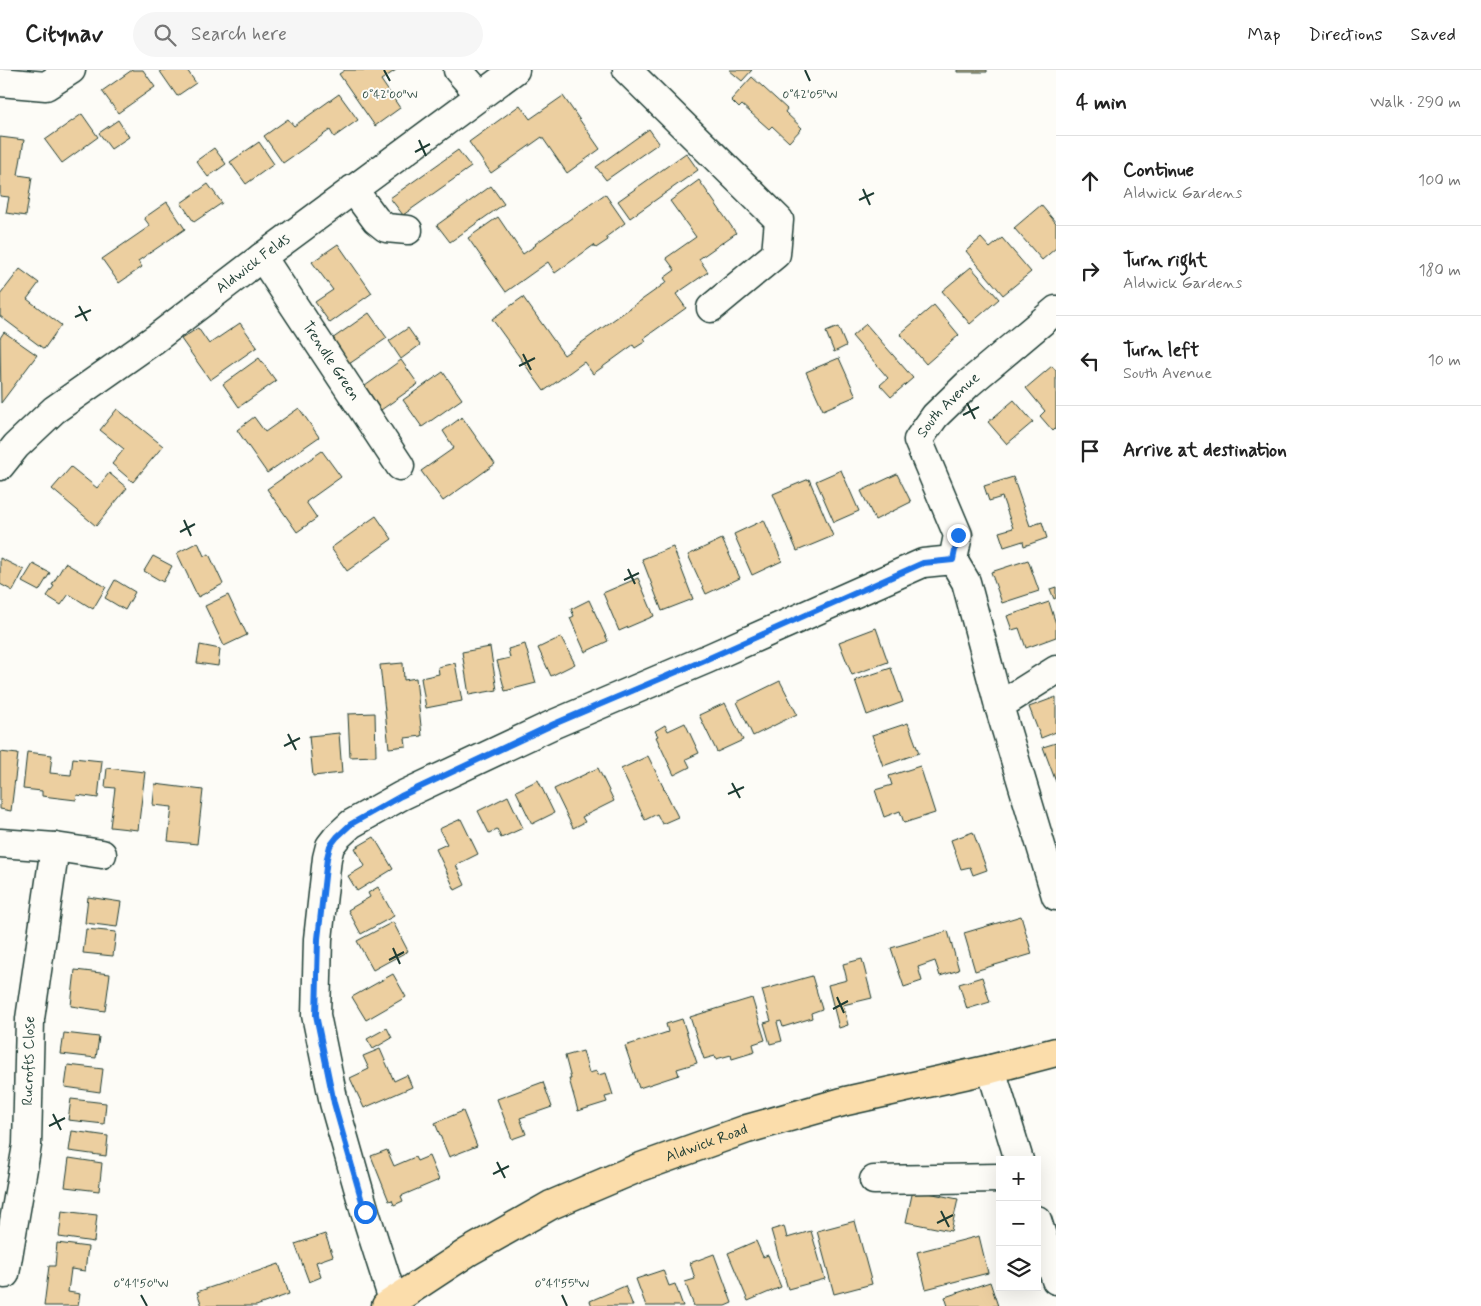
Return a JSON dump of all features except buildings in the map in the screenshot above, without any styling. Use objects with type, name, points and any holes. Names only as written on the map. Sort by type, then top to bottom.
[{"type":"main road","name":"Aldwick Road","points":[[389,1303],[468,1252],[551,1205],[638,1168],[756,1126],[846,1102],[1056,1052]]},
{"type":"street","points":[[0,82],[46,86],[71,70]]},
{"type":"street","points":[[458,70],[480,95]]},
{"type":"street","name":"Aldwick Felds","points":[[5,449],[54,410],[155,339],[262,256],[515,70]]},
{"type":"street","points":[[627,70],[778,220],[776,254],[711,308]]},
{"type":"street","points":[[353,189],[376,220],[386,228],[408,230]]},
{"type":"street","name":"Trendle Green","points":[[262,256],[400,466]]},
{"type":"street","name":"South Avenue","points":[[953,560],[958,535],[918,440],[935,416],[968,384],[1056,310]]},
{"type":"street","points":[[389,1303],[334,1103],[316,1015],[318,939],[327,858],[330,846],[351,824],[401,796],[554,724],[707,659],[923,563],[953,560],[966,582],[999,706],[1056,896]]},
{"type":"street","points":[[999,706],[1056,670]]},
{"type":"street","points":[[0,842],[102,854]]},
{"type":"street","name":"Rucrofts Close","points":[[5,1274],[27,1144],[30,1019],[54,847]]},
{"type":"street","points":[[991,1069],[1018,1156]]},
{"type":"street","points":[[874,1180],[996,1178]]},
{"type":"street","points":[[1041,1233],[1056,1280]]},
{"type":"route","points":[[365,1212],[334,1103],[316,1015],[318,939],[327,858],[330,846],[337,837],[351,824],[401,796],[554,724],[707,659],[923,563],[953,560],[958,535]]}]
